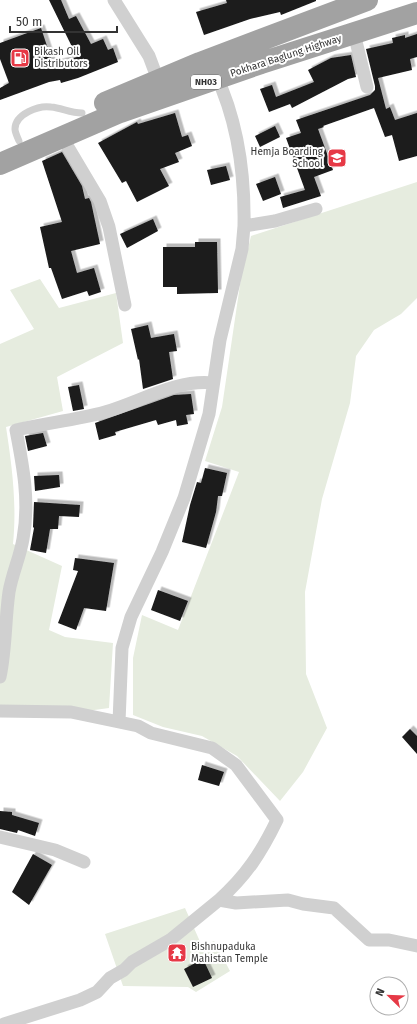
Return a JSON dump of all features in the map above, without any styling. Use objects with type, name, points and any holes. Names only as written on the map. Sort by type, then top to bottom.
[{"type":"highway","name":"Pokhara Baglung Highway","points":[[0,164],[120,112],[356,2]]},
{"type":"highway","name":"Pokhara Baglung Highway","points":[[10,145],[158,80],[213,69],[354,33],[417,13]]},
{"type":"street","points":[[114,0],[150,56],[158,80]]},
{"type":"street","points":[[354,33],[367,87]]},
{"type":"street","points":[[118,722],[122,648],[131,617],[162,552],[184,498],[209,414],[220,340],[242,249],[244,226],[240,151],[227,102],[213,69]]},
{"type":"street","points":[[62,137],[100,201],[109,227],[126,305]]},
{"type":"street","points":[[244,226],[275,221],[316,209]]},
{"type":"street","points":[[0,677],[4,655],[5,623],[10,585],[23,539],[26,500],[23,463],[16,430],[36,425],[61,423],[107,411],[162,392],[199,382],[213,383]]},
{"type":"street","points":[[0,711],[71,712],[138,726],[151,733],[212,748],[236,765],[277,820],[263,849],[243,875],[219,900],[170,940],[132,962],[124,970],[110,978],[97,992],[80,1000],[4,1024]]},
{"type":"street","points":[[0,837],[55,850],[84,862]]},
{"type":"street","points":[[219,900],[236,903],[288,900],[303,904],[334,908],[369,940],[389,940],[417,946]]},
{"type":"shaded area","points":[[417,182],[417,298],[401,314],[374,330],[356,356],[350,403],[322,499],[305,592],[306,674],[327,728],[303,772],[280,801],[237,756],[202,736],[163,727],[133,715],[133,658],[142,615],[178,630],[239,472],[205,461],[222,407],[241,278],[251,236]]},
{"type":"shaded area","points":[[40,279],[59,308],[116,293],[123,343],[57,377],[63,411],[6,427],[14,500],[13,544],[62,566],[49,630],[65,637],[113,643],[109,708],[65,714],[0,709],[0,344],[34,329],[10,290]]},
{"type":"shaded area","points":[[185,908],[202,946],[214,941],[230,971],[196,992],[188,987],[123,986],[105,934]]},
{"type":"building","points":[[49,0],[61,0],[69,19],[76,16],[91,44],[103,39],[108,50],[113,48],[118,62],[78,78],[61,83],[60,80],[49,82],[0,100],[0,88],[9,83],[0,59],[0,43],[41,28],[53,64],[77,57]]},
{"type":"building","points":[[226,0],[316,1],[281,15],[280,12],[250,19],[204,35],[196,12],[227,3]]},
{"type":"building","points":[[417,34],[417,57],[410,59],[412,70],[378,78],[386,109],[390,107],[395,120],[417,113],[417,156],[399,161],[392,135],[385,137],[374,108],[323,126],[324,127],[318,129],[333,170],[314,177],[321,196],[283,208],[280,197],[305,190],[286,138],[301,133],[296,120],[370,95],[375,90],[375,86],[366,49],[393,43],[392,38],[405,35],[405,38]]},
{"type":"building","points":[[351,55],[356,77],[348,79],[292,108],[290,104],[269,112],[260,89],[272,85],[276,97],[314,82],[308,70],[331,58]]},
{"type":"building","points":[[175,113],[182,137],[188,135],[192,146],[175,153],[179,162],[160,169],[169,186],[137,202],[126,181],[122,183],[98,143],[137,122],[138,124]]},
{"type":"building","points":[[275,126],[280,137],[260,147],[255,136]]},
{"type":"building","points":[[62,152],[82,186],[85,199],[89,198],[91,202],[100,244],[71,251],[77,273],[94,268],[101,292],[89,296],[87,291],[62,299],[51,268],[49,268],[40,227],[62,222],[42,161]]},
{"type":"building","points":[[226,166],[230,180],[211,185],[207,170]]},
{"type":"building","points":[[275,177],[281,194],[263,201],[256,184]]},
{"type":"building","points":[[153,219],[158,231],[127,248],[120,234]]},
{"type":"building","points":[[195,242],[217,242],[218,293],[177,294],[177,287],[163,287],[163,247],[195,247]]},
{"type":"building","points":[[148,325],[151,338],[174,334],[177,351],[169,352],[173,379],[143,389],[139,359],[138,360],[131,329]]},
{"type":"building","points":[[79,385],[84,409],[73,411],[68,387]]},
{"type":"building","points":[[191,394],[194,414],[186,415],[188,424],[177,426],[176,420],[158,425],[156,420],[115,432],[116,435],[99,440],[95,423],[174,395]]},
{"type":"building","points":[[43,433],[47,446],[28,451],[25,436]]},
{"type":"building","points":[[205,468],[227,473],[222,496],[218,496],[216,512],[206,548],[182,542],[190,505],[197,482],[201,483]]},
{"type":"building","points":[[59,475],[60,487],[35,491],[34,476]]},
{"type":"building","points":[[34,502],[80,505],[79,517],[59,516],[58,529],[50,529],[46,553],[30,550],[34,528]]},
{"type":"building","points":[[75,558],[114,563],[106,611],[84,608],[76,630],[58,623],[78,571],[73,570]]},
{"type":"building","points":[[158,590],[188,601],[180,621],[151,610]]},
{"type":"building","points":[[410,729],[417,736],[417,754],[402,737]]},
{"type":"building","points":[[202,765],[224,772],[219,786],[198,780]]},
{"type":"building","points":[[0,811],[12,812],[12,815],[39,823],[35,836],[18,830],[17,833],[0,829]]},
{"type":"building","points":[[33,854],[52,865],[29,905],[12,892]]},
{"type":"building","points":[[203,959],[212,978],[193,987],[184,969]]},
{"type":"place","name":"Bikash Oil Distributors","points":[[20,58]]},
{"type":"place","name":"Hemja Boarding School","points":[[337,158]]},
{"type":"place","name":"Bishnupaduka Mahistan Temple","points":[[177,953]]}]
